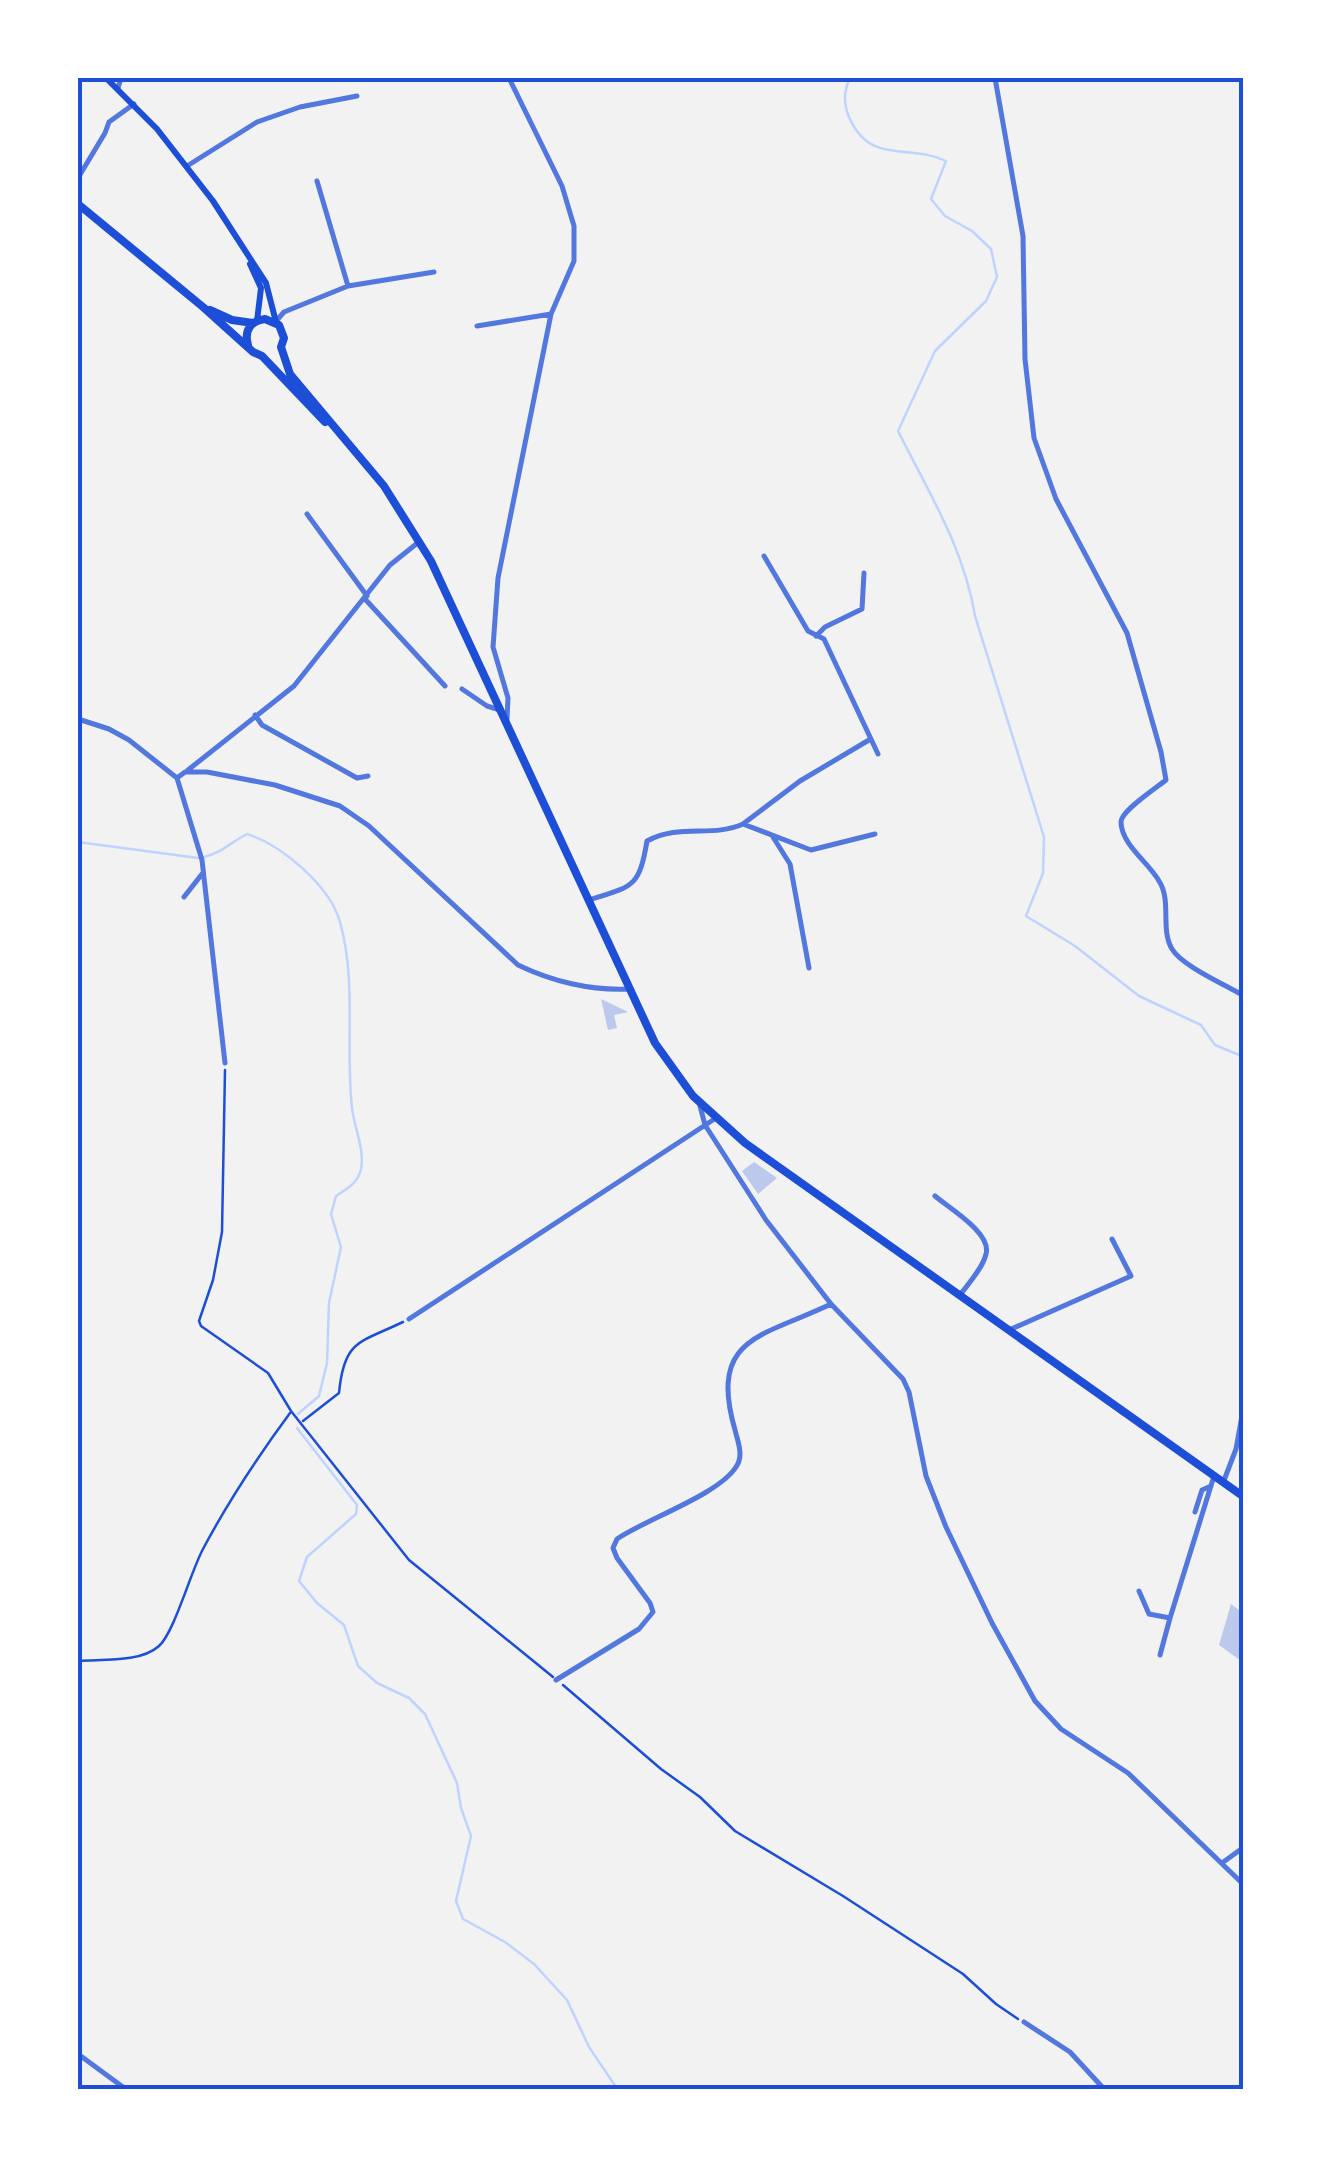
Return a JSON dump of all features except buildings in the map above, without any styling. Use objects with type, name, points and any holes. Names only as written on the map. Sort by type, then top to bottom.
[{"type":"main road","points":[[106,78],[187,166],[266,283],[290,374],[384,486],[420,541],[505,715],[655,1042],[699,1102],[836,1208],[1212,1481],[1223,1483],[1241,1496]]},
{"type":"main road","points":[[78,204],[262,356],[310,409],[340,434]]},
{"type":"main road","points":[[246,253],[261,288],[255,322],[247,332],[248,345]]},
{"type":"main road","points":[[203,307],[232,320],[279,326]]},
{"type":"main road","points":[[262,356],[272,355],[281,347]]},
{"type":"street","points":[[118,88],[121,78]]},
{"type":"street","points":[[462,688],[505,715],[508,698],[493,647],[498,578],[551,314],[574,261],[574,226],[562,186],[509,78]]},
{"type":"street","points":[[995,78],[1022,236],[1025,359],[1034,438],[1056,499],[1126,633],[1166,780],[1124,814],[1121,823],[1126,838],[1161,883],[1171,948],[1180,959],[1244,996]]},
{"type":"street","points":[[187,166],[257,122],[300,107],[357,96]]},
{"type":"street","points":[[78,178],[106,134],[108,122],[134,104]]},
{"type":"street","points":[[317,180],[348,286]]},
{"type":"street","points":[[279,326],[278,315],[348,286],[434,272]]},
{"type":"street","points":[[476,326],[551,314]]},
{"type":"street","points":[[308,514],[366,598],[445,686]]},
{"type":"street","points":[[177,778],[294,686],[390,565],[420,541]]},
{"type":"street","points":[[764,556],[808,631],[824,639],[878,754]]},
{"type":"street","points":[[816,636],[824,627],[862,609],[864,573]]},
{"type":"street","points":[[255,715],[262,725],[357,778],[368,776]]},
{"type":"street","points":[[78,718],[118,734],[177,778],[204,872],[225,1063]]},
{"type":"street","points":[[588,900],[636,882],[642,873],[648,841],[666,831],[732,830],[800,781],[870,740]]},
{"type":"street","points":[[186,772],[207,772],[275,785],[340,806],[370,826],[518,965],[565,982],[606,990],[629,988]]},
{"type":"street","points":[[743,824],[811,850],[875,834]]},
{"type":"street","points":[[771,835],[790,864],[809,968]]},
{"type":"street","points":[[184,897],[204,872]]},
{"type":"street","points":[[699,1102],[706,1125],[766,1220],[831,1304],[892,1366],[910,1392],[926,1476],[946,1528],[992,1623],[1036,1701],[1061,1728],[1128,1773],[1244,1884]]},
{"type":"street","points":[[409,1319],[716,1118]]},
{"type":"street","points":[[935,1196],[979,1231],[986,1246],[986,1254],[960,1295]]},
{"type":"street","points":[[1009,1330],[1131,1276],[1112,1239]]},
{"type":"street","points":[[556,1680],[649,1621],[650,1603],[617,1558],[617,1539],[715,1486],[737,1466],[741,1456],[731,1416],[728,1372],[741,1347],[831,1304]]},
{"type":"street","points":[[1223,1483],[1236,1449],[1242,1416]]},
{"type":"street","points":[[1195,1512],[1202,1490],[1212,1481]]},
{"type":"street","points":[[1160,1654],[1212,1481]]},
{"type":"street","points":[[1139,1591],[1149,1614],[1170,1618]]},
{"type":"street","points":[[1222,1863],[1244,1847]]},
{"type":"street","points":[[1024,2022],[1070,2052],[1106,2090]]},
{"type":"street","points":[[78,2054],[127,2090]]},
{"type":"path","points":[[225,1063],[222,1232],[213,1280],[199,1322],[212,1337],[268,1373],[301,1422],[410,1560],[499,1636],[661,1770],[700,1797],[735,1831],[964,1974],[996,2004],[1024,2022]]},
{"type":"path","points":[[301,1422],[339,1393],[341,1368],[349,1350],[409,1319]]},
{"type":"path","points":[[78,1661],[147,1654],[161,1644],[203,1549],[292,1410]]},
{"type":"waterway","points":[[850,78],[845,97],[847,112],[868,142],[879,148],[946,161],[931,199],[945,216],[972,231],[991,249],[997,277],[986,301],[935,351],[898,431],[944,520],[963,567],[1044,837],[1043,873],[1026,916],[1075,946],[1139,996],[1201,1025],[1215,1045],[1244,1057]]},
{"type":"waterway","points":[[204,857],[247,834],[275,847],[303,869],[326,895],[335,908],[345,945],[350,1085],[362,1162],[355,1182],[336,1196],[331,1214],[341,1247],[329,1303],[327,1363],[319,1396],[298,1414]]},
{"type":"waterway","points":[[78,842],[198,858]]},
{"type":"waterway","points":[[297,1428],[357,1505],[356,1514],[307,1557],[299,1581],[317,1603],[344,1625],[358,1666],[377,1683],[409,1698],[425,1714],[457,1783],[471,1836],[456,1901],[463,1919],[505,1942],[534,1964],[567,2000],[589,2047],[618,2090]]}]
